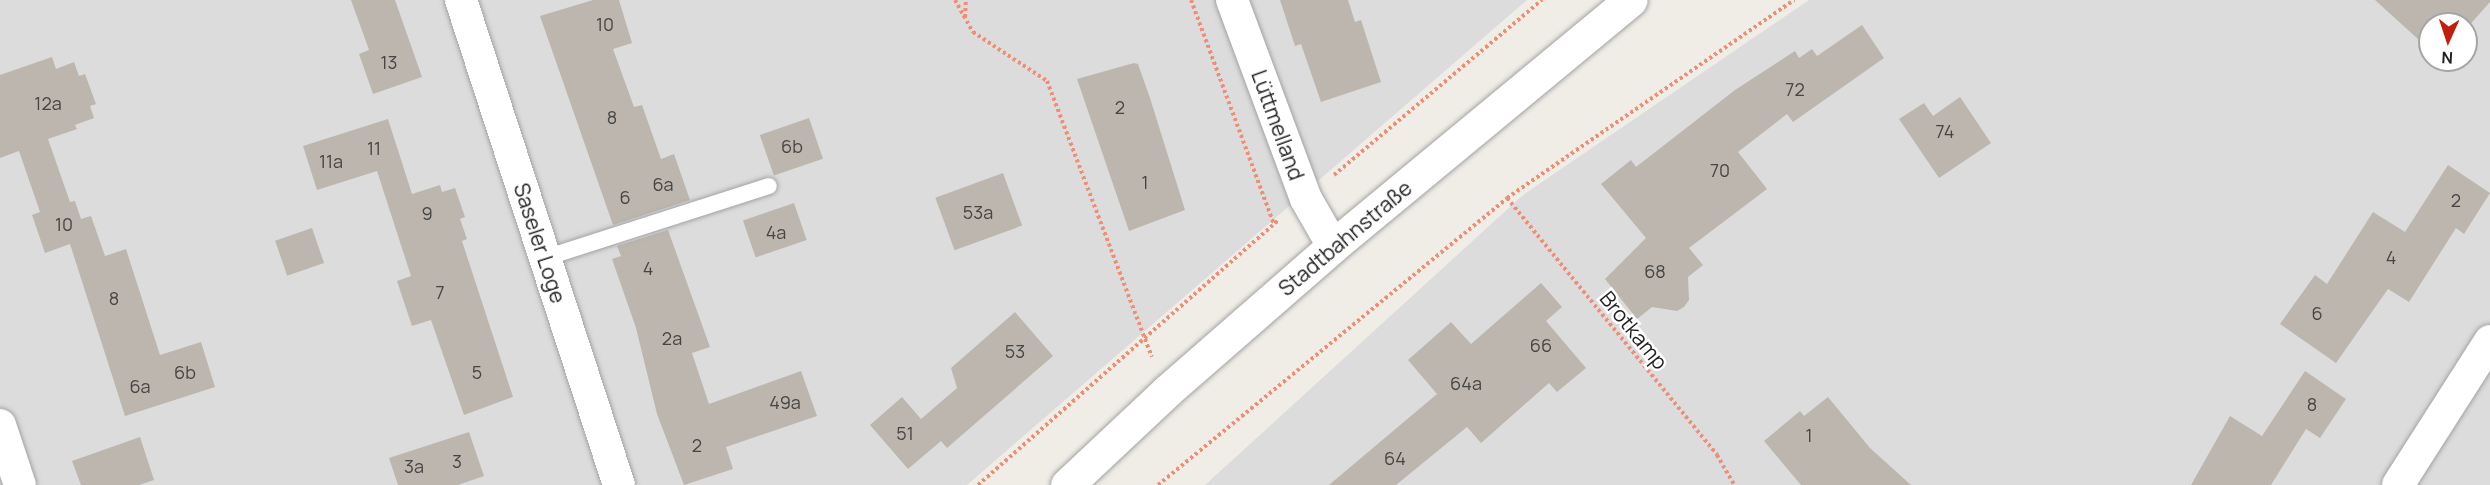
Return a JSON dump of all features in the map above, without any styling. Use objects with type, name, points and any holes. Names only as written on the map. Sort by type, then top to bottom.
[{"type":"street","name":"Saseler Loge","points":[[461,0],[619,485]]},
{"type":"street","name":"Lüttmelland","points":[[1232,0],[1306,199],[1334,246]]},
{"type":"street","name":"Stadtbahnstraße","points":[[1066,485],[1167,391],[1334,246],[1630,0]]},
{"type":"street","points":[[2398,485],[2490,341]]},
{"type":"street","points":[[0,425],[20,485]]},
{"type":"lane","points":[[545,258],[769,186]]},
{"type":"path","points":[[955,0],[973,32],[1047,81],[1167,391]]},
{"type":"path","points":[[965,18],[966,0]]},
{"type":"path","points":[[1191,0],[1274,224]]},
{"type":"path","points":[[978,485],[1274,224],[1542,0]]},
{"type":"path","points":[[1158,485],[1507,198],[1794,0]]},
{"type":"path","name":"Brotkamp","points":[[1507,198],[1717,455],[1734,485]]},
{"type":"shaded area","points":[[0,0],[1527,0],[967,485],[0,485]]},
{"type":"shaded area","points":[[1809,0],[2490,0],[2490,485],[1205,485],[1523,195]]},
{"type":"building","points":[[351,0],[395,0],[422,77],[373,94],[359,54],[369,50]]},
{"type":"building","points":[[593,0],[619,0],[632,43],[613,49],[634,107],[642,105],[661,159],[674,154],[690,200],[613,225],[540,16]]},
{"type":"building","points":[[1280,0],[1348,0],[1355,22],[1361,20],[1381,82],[1321,102],[1301,44],[1295,46]]},
{"type":"building","points":[[2375,0],[2490,0],[2478,16],[2478,12],[2418,12],[2418,39]]},
{"type":"building","points":[[1862,25],[1884,58],[1793,122],[1787,114],[1738,152],[1767,189],[1689,248],[1703,265],[1688,277],[1689,300],[1684,307],[1677,311],[1652,307],[1637,319],[1605,279],[1646,238],[1601,184],[1631,160],[1636,167],[1735,90],[1795,51],[1799,58],[1812,49],[1817,56]]},
{"type":"building","points":[[52,57],[56,69],[74,62],[79,76],[85,74],[96,104],[90,106],[94,118],[75,125],[77,129],[48,139],[70,202],[75,201],[81,219],[91,216],[105,256],[126,249],[160,355],[201,342],[215,387],[125,416],[70,244],[45,253],[32,215],[40,212],[19,151],[0,158],[0,75]]},
{"type":"building","points":[[1134,63],[1138,64],[1150,98],[1185,210],[1129,231],[1077,79]]},
{"type":"building","points":[[1960,97],[1991,143],[1939,178],[1899,119],[1924,103],[1933,116]]},
{"type":"building","points":[[809,118],[823,159],[774,176],[760,135]]},
{"type":"building","points":[[388,119],[412,194],[440,185],[442,192],[455,188],[465,217],[460,219],[467,239],[462,241],[513,397],[464,415],[431,320],[412,326],[397,281],[411,276],[377,171],[317,190],[303,146]]},
{"type":"building","points":[[2448,165],[2490,193],[2464,234],[2456,228],[2409,302],[2388,289],[2336,363],[2280,324],[2315,275],[2327,284],[2373,212],[2405,232]]},
{"type":"building","points":[[1003,173],[1022,226],[954,250],[935,198]]},
{"type":"building","points":[[794,203],[807,240],[756,257],[743,221]]},
{"type":"building","points":[[312,228],[324,263],[287,276],[275,241]]},
{"type":"building","points":[[668,230],[710,347],[692,353],[709,404],[801,371],[817,416],[726,447],[733,469],[684,485],[657,414],[636,328],[612,259],[621,256],[617,246]]},
{"type":"building","points":[[1541,283],[1562,307],[1546,321],[1586,368],[1557,392],[1549,383],[1481,443],[1467,427],[1396,485],[1329,485],[1437,394],[1408,360],[1451,322],[1471,344]]},
{"type":"building","points":[[1015,312],[1053,356],[947,448],[941,441],[908,469],[870,425],[902,397],[921,419],[957,388],[951,368]]},
{"type":"building","points":[[2305,371],[2346,399],[2320,438],[2306,429],[2271,485],[2191,485],[2230,416],[2262,436]]},
{"type":"building","points":[[1828,397],[1870,448],[1911,485],[1801,485],[1764,441],[1800,411],[1804,416]]},
{"type":"building","points":[[469,432],[484,476],[458,485],[398,485],[389,458]]},
{"type":"building","points":[[140,437],[154,480],[139,485],[81,485],[72,461]]}]
